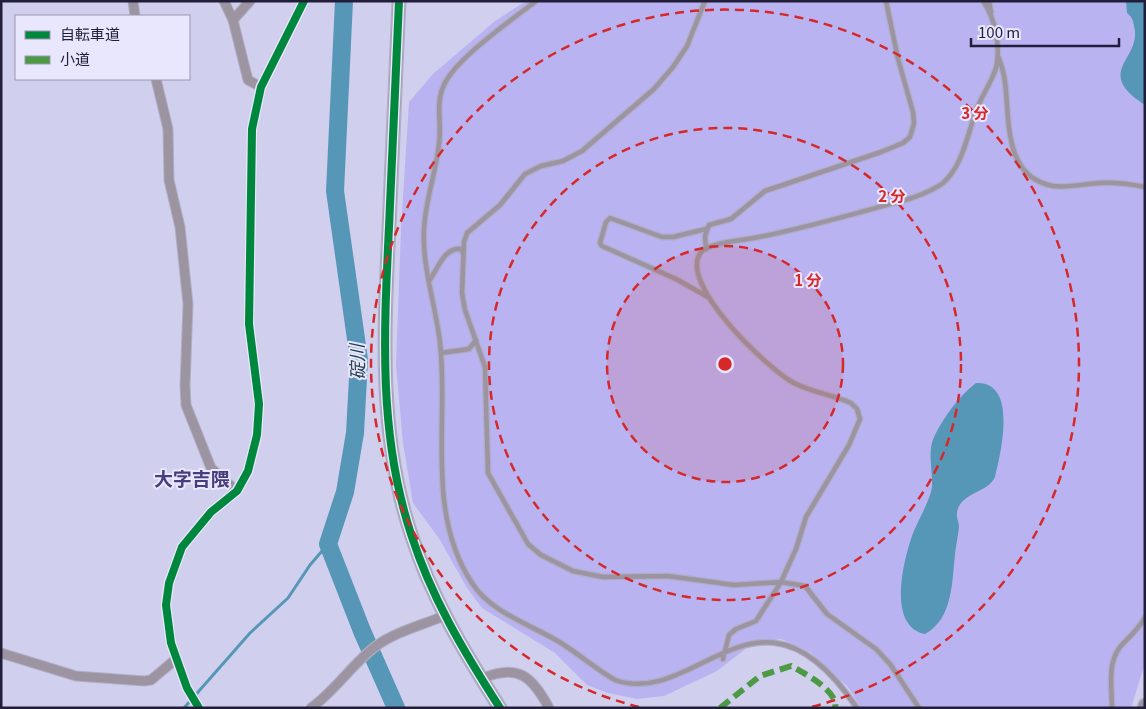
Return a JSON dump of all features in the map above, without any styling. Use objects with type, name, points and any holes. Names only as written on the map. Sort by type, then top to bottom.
[{"type":"street","points":[[133,1],[135,15]]},
{"type":"street","points":[[224,1],[232,20],[248,80],[262,87]]},
{"type":"street","points":[[232,20],[250,1]]},
{"type":"street","points":[[199,708],[187,688],[176,659],[167,623],[166,604],[169,583],[182,546],[211,512],[237,491],[248,471],[257,435],[259,404],[249,324],[252,129],[262,87],[304,1]]},
{"type":"street","points":[[399,1],[384,322],[385,390],[398,482],[410,533],[444,616],[500,708]]},
{"type":"street","points":[[156,80],[168,129],[169,180],[180,227],[188,304],[184,386],[186,406],[211,468],[237,491]]},
{"type":"street","points":[[311,708],[334,690],[362,658],[385,640],[444,616]]},
{"type":"street","points":[[1,653],[76,676],[144,681],[150,680],[176,659]]},
{"type":"street","points":[[481,679],[500,672],[520,674],[528,677],[538,688],[549,708]]},
{"type":"lane","points":[[536,1],[484,41],[444,85],[440,104],[440,143],[424,230],[429,281],[441,353],[442,483],[452,536],[459,561],[473,585],[488,601],[556,640],[617,681],[633,687],[650,689]]},
{"type":"lane","points":[[705,1],[687,46],[673,67],[654,89],[582,151],[563,161],[541,166],[525,174],[500,205],[467,233],[462,293],[485,368],[488,474],[528,544],[541,555],[587,576],[668,576],[734,584],[781,582],[805,586],[827,614],[876,649],[890,664],[919,708]]},
{"type":"lane","points":[[709,298],[676,279],[602,246],[600,243],[606,222],[610,218],[662,237],[673,237],[706,229],[715,223],[731,219],[765,191],[903,143],[910,137],[914,122],[913,112],[898,59],[886,1]]},
{"type":"lane","points":[[983,1],[992,18]]},
{"type":"lane","points":[[989,1],[997,52],[1005,82],[1007,124],[1017,161],[1027,174],[1053,186],[1102,182],[1145,187]]},
{"type":"lane","points":[[724,659],[729,635],[736,629],[756,621],[781,582],[796,549],[806,517],[849,445],[860,419],[857,409],[851,402],[794,383],[769,366],[717,310],[709,298],[699,275],[698,261],[702,250],[772,235],[912,198],[944,182],[958,164],[978,107],[996,68],[997,52]]},
{"type":"lane","points":[[706,229],[706,249]]},
{"type":"lane","points":[[429,281],[444,258],[452,250],[462,249],[464,254]]},
{"type":"lane","points":[[441,353],[469,350],[476,340]]},
{"type":"lane","points":[[1112,708],[1113,660],[1119,648],[1138,630],[1145,617]]},
{"type":"lane","points":[[670,684],[749,649],[784,646],[806,653],[846,691],[857,708]]},
{"type":"shaded area","points":[[526,1],[1145,1],[1145,663],[1131,708],[861,708],[848,687],[810,652],[781,639],[752,644],[717,671],[664,696],[637,699],[608,693],[587,685],[555,653],[482,608],[467,588],[440,540],[413,503],[403,443],[396,365],[401,229],[409,102],[433,74],[495,21]]},
{"type":"water","points":[[1126,1],[1145,1],[1145,105],[1130,93],[1122,83],[1123,65],[1135,37],[1133,22],[1127,13]]},
{"type":"water","points":[[976,383],[989,385],[998,393],[1002,405],[1004,420],[1003,436],[998,466],[992,482],[969,496],[959,505],[957,514],[959,527],[952,587],[941,619],[925,634],[913,629],[906,619],[902,606],[902,576],[905,561],[912,536],[931,493],[931,449],[934,437],[952,408]]},
{"type":"waterway","name":"碇川","points":[[344,1],[335,191],[359,360],[355,433],[345,492],[328,544],[362,631],[396,708]]},
{"type":"waterway","points":[[184,708],[250,633],[288,598],[310,565],[328,544]]},
{"type":"marked path","points":[[720,708],[760,676],[791,666],[812,678],[826,689],[832,695],[835,708]]},
{"type":"cycle path","points":[[199,708],[187,688],[171,643],[166,605],[169,583],[182,547],[211,512],[237,491],[248,471],[257,435],[259,404],[249,324],[252,129],[261,87],[304,1]]},
{"type":"cycle path","points":[[399,1],[385,343],[388,420],[393,458],[400,496],[411,534],[428,580],[461,645],[500,708]]},
{"type":"district","name":"大字吉隈","points":[[192,477]]}]
